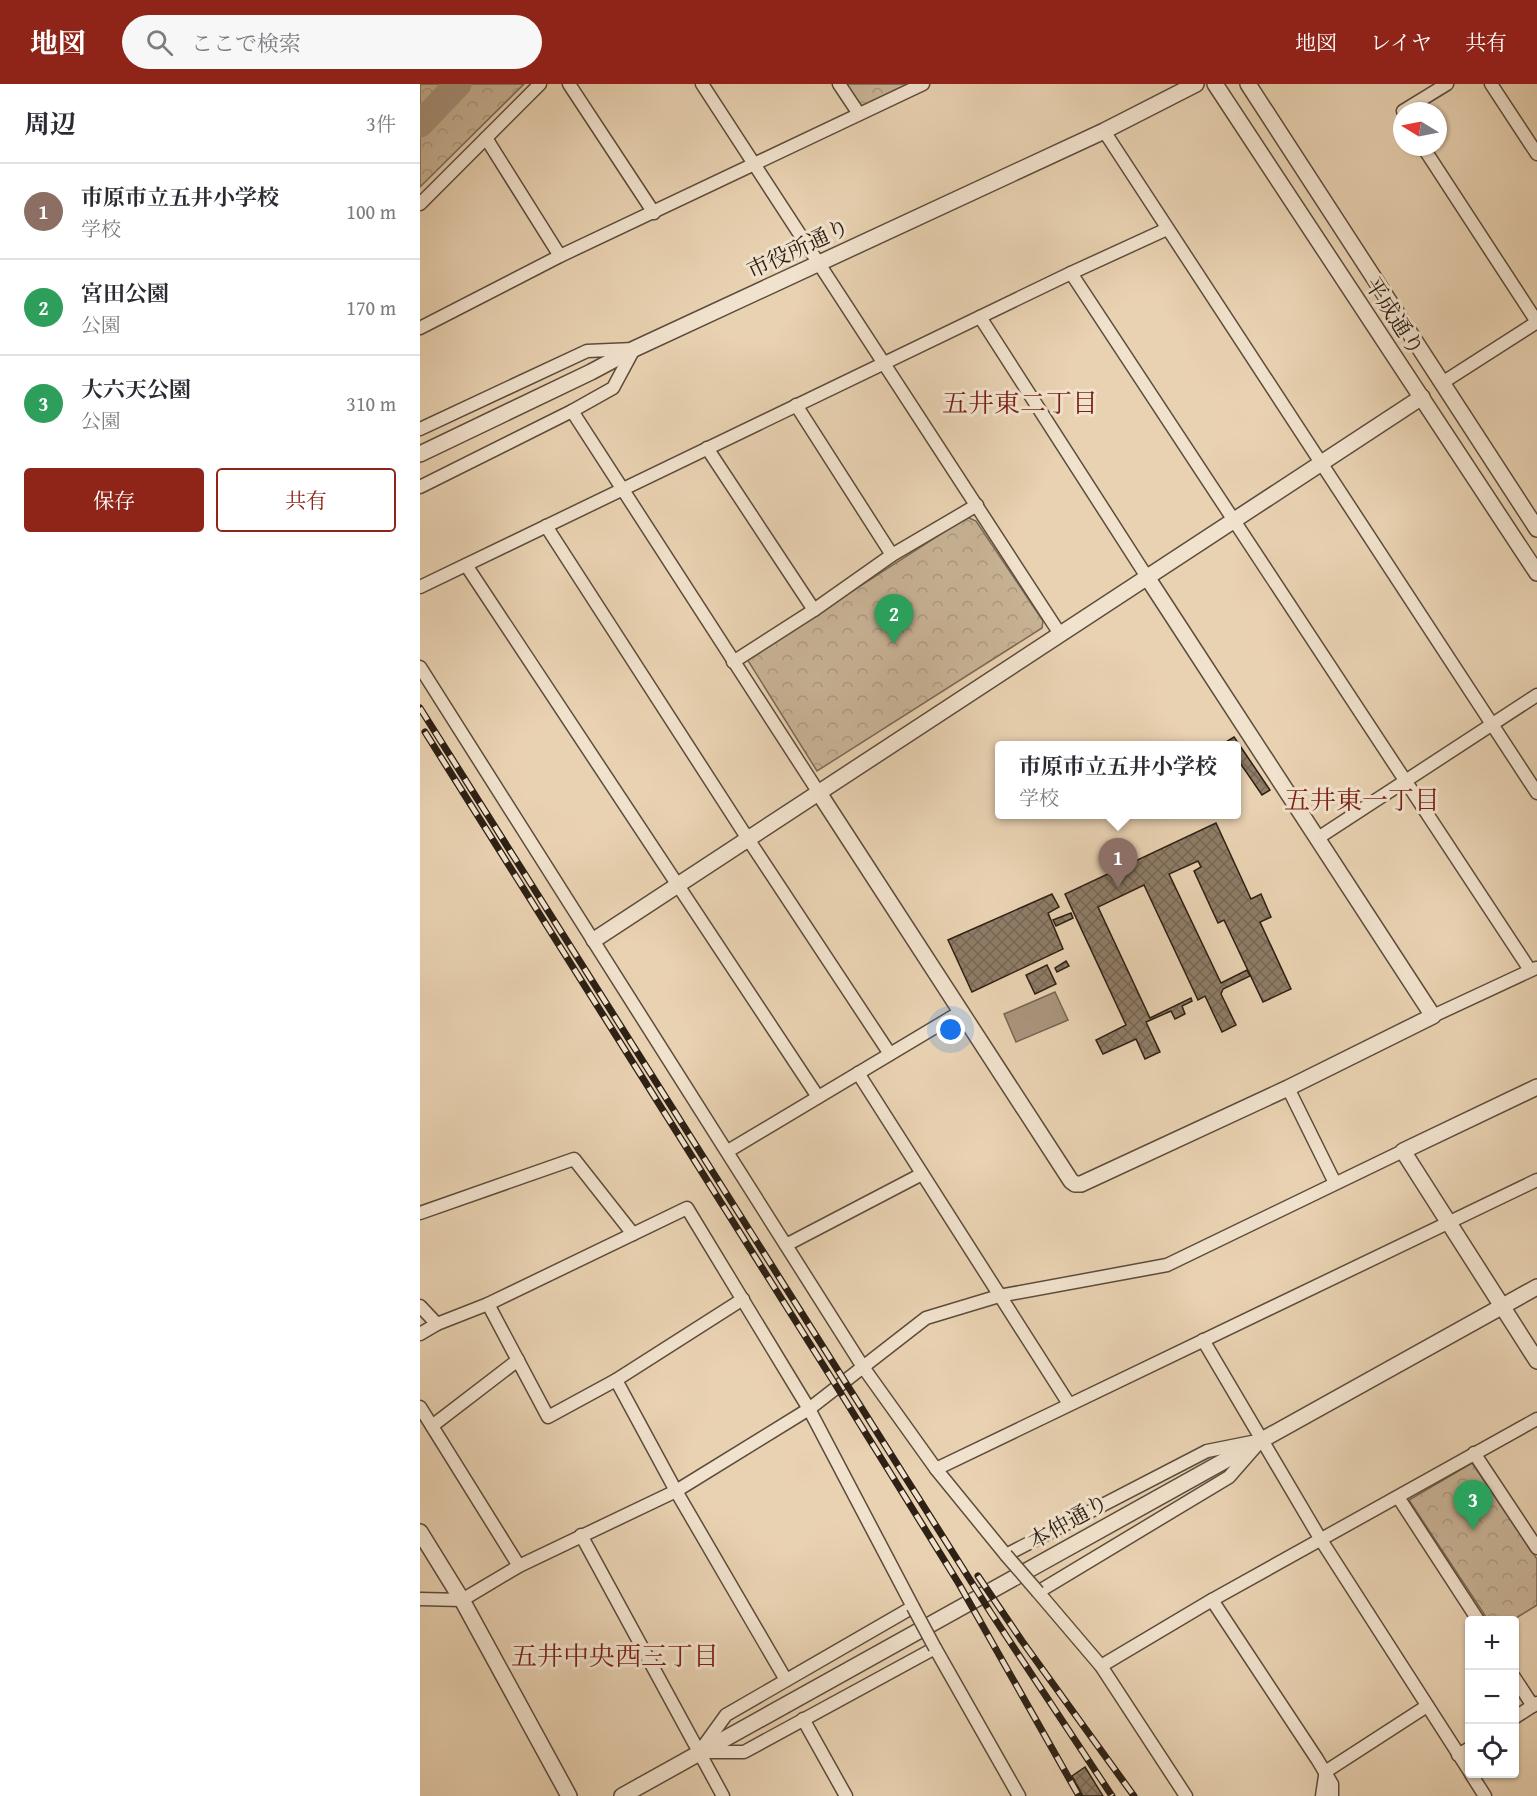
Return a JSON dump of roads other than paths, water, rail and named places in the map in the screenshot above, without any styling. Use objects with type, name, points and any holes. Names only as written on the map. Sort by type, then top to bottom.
[{"type":"street","points":[[420,204],[540,84]]},
{"type":"street","points":[[569,84],[654,213]]},
{"type":"street","points":[[702,84],[1060,634]]},
{"type":"street","points":[[839,84],[859,114]]},
{"type":"street","points":[[420,328],[560,256],[922,84]]},
{"type":"street","name":"市役所通り","points":[[420,454],[634,349],[1104,131],[1196,84]]},
{"type":"street","name":"平成通り","points":[[1215,84],[1537,573]]},
{"type":"street","name":"平成通り","points":[[1248,84],[1537,529]]},
{"type":"street","points":[[1418,102],[1447,84]]},
{"type":"street","points":[[1491,84],[1537,154]]},
{"type":"street","points":[[1104,131],[1537,793]]},
{"type":"street","points":[[486,138],[560,256]]},
{"type":"street","points":[[1429,156],[1537,322],[1442,383]]},
{"type":"street","points":[[420,587],[980,316],[1167,229]]},
{"type":"street","points":[[572,411],[1071,1181],[1081,1184],[1288,1088],[1534,969],[1404,781],[1071,273]]},
{"type":"street","points":[[980,316],[1147,577],[1434,1016]]},
{"type":"street","points":[[420,487],[613,388],[634,349]]},
{"type":"street","points":[[420,429],[587,351],[634,349]]},
{"type":"street","points":[[594,940],[1422,397]]},
{"type":"street","points":[[796,405],[892,555]]},
{"type":"street","points":[[707,448],[814,610]]},
{"type":"street","points":[[733,662],[814,610],[892,555],[977,505]]},
{"type":"street","points":[[546,526],[890,1054]]},
{"type":"street","points":[[466,565],[676,886],[818,1097]]},
{"type":"street","points":[[420,668],[863,1367],[936,1469],[1101,1666],[1186,1796]]},
{"type":"street","points":[[1318,838],[1537,695]]},
{"type":"street","points":[[728,1151],[962,1011]]},
{"type":"street","points":[[858,1073],[1069,1404]]},
{"type":"street","points":[[420,1599],[462,1600],[519,1566],[676,1491],[808,1409],[926,1318],[999,1296],[1167,1265],[1537,1087]]},
{"type":"street","points":[[1288,1088],[1335,1183]]},
{"type":"street","points":[[1402,1151],[1537,1361]]},
{"type":"street","points":[[420,1213],[574,1159],[633,1234]]},
{"type":"street","points":[[786,1245],[922,1174]]},
{"type":"street","points":[[936,1469],[1537,1180]]},
{"type":"street","points":[[420,1334],[437,1324],[488,1304],[687,1208],[808,1409],[935,1648],[1019,1796]]},
{"type":"street","name":"本仲通り","points":[[622,1796],[1537,1287]]},
{"type":"street","points":[[488,1304],[548,1417],[616,1380],[743,1299]]},
{"type":"street","points":[[420,1306],[437,1324]]},
{"type":"street","points":[[1203,1340],[1321,1540],[1465,1766]]},
{"type":"street","points":[[432,1426],[518,1360]]},
{"type":"street","points":[[616,1380],[676,1491],[786,1680]]},
{"type":"street","points":[[420,1407],[519,1566]]},
{"type":"street","points":[[1101,1666],[1212,1600],[1537,1419]]},
{"type":"street","points":[[1006,1555],[1207,1451],[1261,1440]]},
{"type":"street","points":[[1038,1592],[1229,1477],[1261,1440]]},
{"type":"street","points":[[1474,1453],[1537,1548]]},
{"type":"street","points":[[1398,1497],[1475,1616]]},
{"type":"street","points":[[420,1532],[462,1600],[569,1796]]},
{"type":"street","points":[[581,1535],[723,1796]]},
{"type":"street","points":[[1212,1600],[1325,1772],[1332,1784],[1332,1796]]},
{"type":"street","points":[[699,1752],[726,1715],[913,1606]]},
{"type":"street","points":[[699,1752],[744,1752],[935,1648]]},
{"type":"street","points":[[1519,1683],[1535,1705],[1519,1715]]},
{"type":"street","points":[[1322,1796],[1325,1772],[1427,1706]]},
{"type":"street","points":[[803,1719],[846,1796]]},
{"type":"street","points":[[1458,1755],[1465,1751]]},
{"type":"street","points":[[1473,1778],[1485,1796]]},
{"type":"waterway","points":[[420,124],[458,84]]},
{"type":"railway","points":[[420,708],[991,1613],[1112,1796]]},
{"type":"railway","points":[[425,732],[959,1584],[1079,1796]]},
{"type":"railway","points":[[978,1576],[1134,1796]]},
{"type":"place","name":"宮田公園","points":[[894,644]]},
{"type":"place","name":"市原市立五井小学校","points":[[1118,888]]},
{"type":"place","name":"大六天公園","points":[[1473,1530]]},
{"type":"district","name":"五井東二丁目","points":[[1020,403]]},
{"type":"district","name":"五井東一丁目","points":[[1362,800]]},
{"type":"district","name":"五井中央西三丁目","points":[[615,1656]]}]
